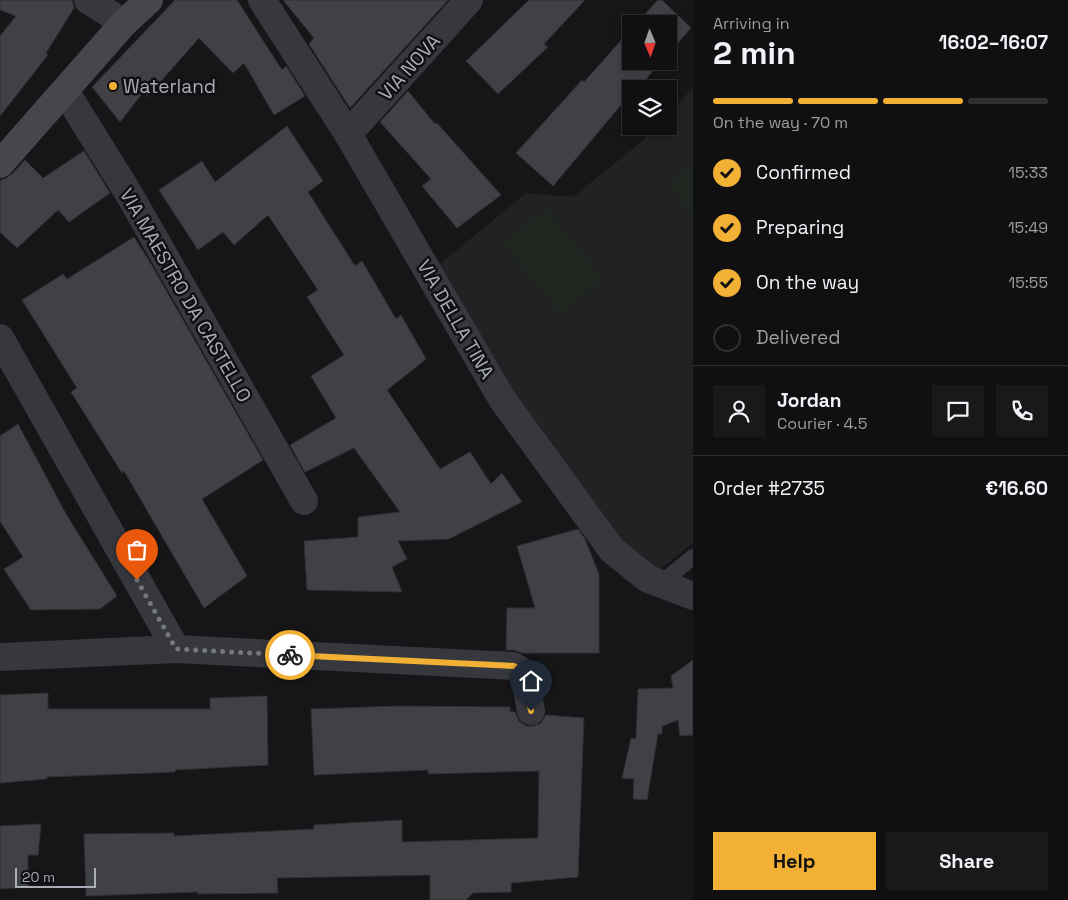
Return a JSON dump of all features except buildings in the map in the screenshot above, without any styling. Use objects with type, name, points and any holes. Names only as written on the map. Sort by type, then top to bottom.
[{"type":"main road","points":[[0,164],[124,23],[150,0]]},
{"type":"street","points":[[88,0],[124,23]]},
{"type":"street","name":"VIA DELLA TINA","points":[[262,0],[348,134],[502,399],[612,550],[648,579],[693,596]]},
{"type":"street","name":"VIA NOVA","points":[[348,134],[469,0]]},
{"type":"street","name":"VIA MAESTRO DA CASTELLO","points":[[64,90],[129,194],[304,501]]},
{"type":"street","points":[[0,338],[176,649]]},
{"type":"street","points":[[0,657],[176,649],[514,666],[524,673],[531,711]]},
{"type":"lane","points":[[660,584],[693,557]]},
{"type":"shaded area","points":[[693,88],[693,543],[648,579],[612,550],[429,273],[526,193],[573,197],[648,135],[677,135],[677,105]]},
{"type":"shaded area","points":[[693,164],[693,218],[669,184]]},
{"type":"shaded area","points":[[546,208],[604,279],[560,314],[503,243]]},
{"type":"way so far","points":[[137,580],[176,649],[290,655]]},
{"type":"place","name":"Waterland","points":[[113,86]]},
{"type":"route","points":[[290,655],[514,666],[524,673],[531,711]]}]
